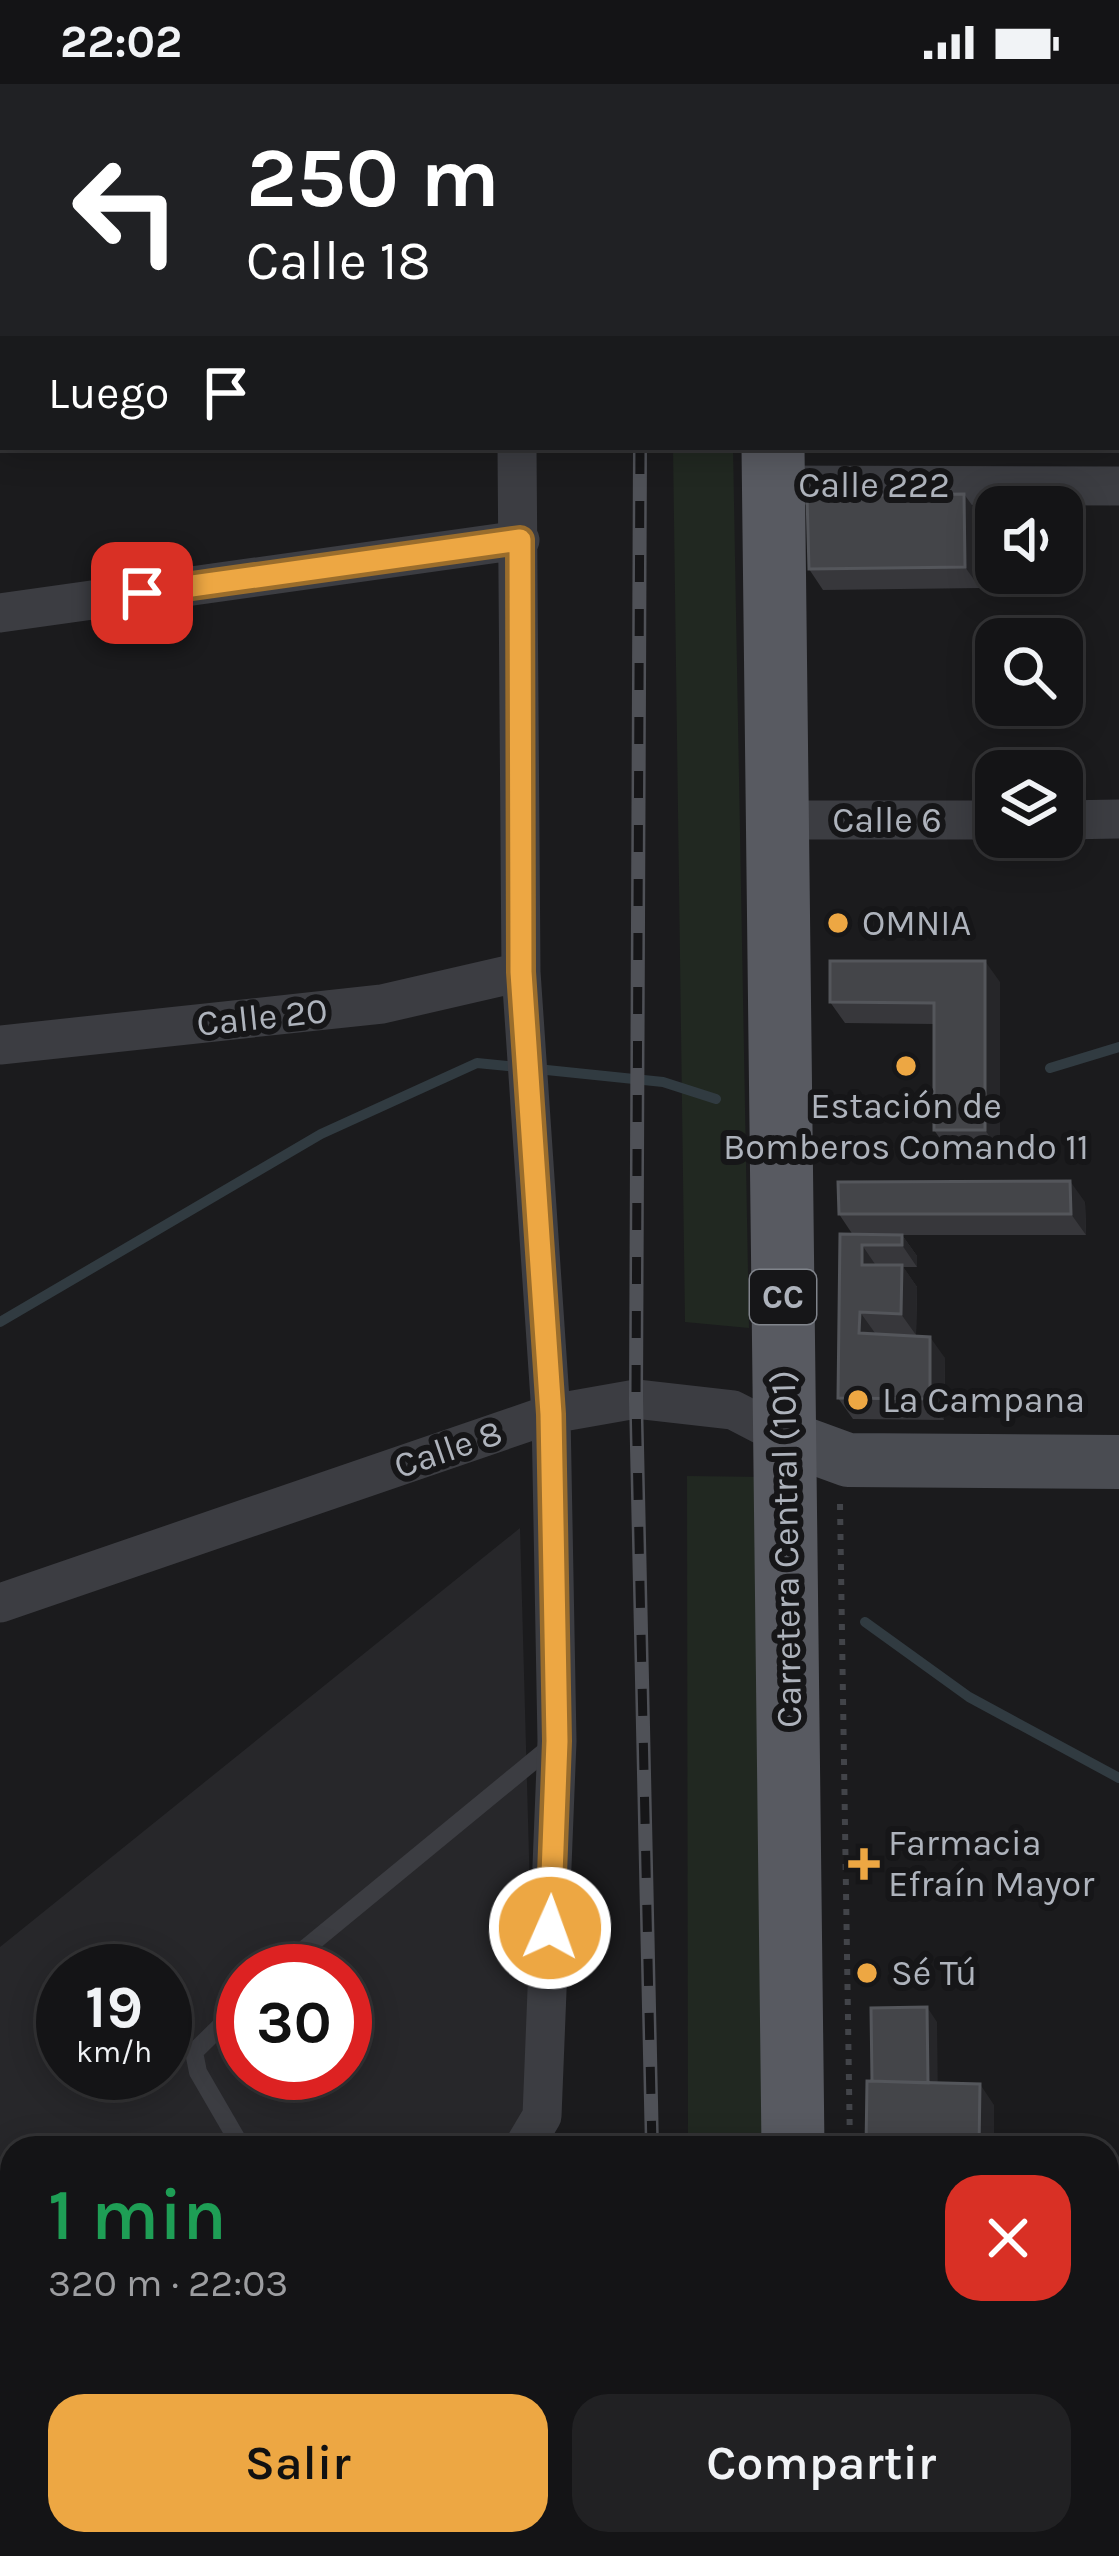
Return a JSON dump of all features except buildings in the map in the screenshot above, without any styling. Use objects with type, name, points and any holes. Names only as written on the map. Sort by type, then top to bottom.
[{"type":"main road","name":"Carretera Central (101)","points":[[773,466],[778,820],[812,1447],[793,2136]]},
{"type":"street","points":[[517,450],[521,972],[551,1414],[557,1741],[542,2116],[530,2136]]},
{"type":"street","name":"Calle 222","points":[[773,466],[1119,486]]},
{"type":"street","points":[[0,613],[520,540]]},
{"type":"street","points":[[1083,820],[1119,819]]},
{"type":"street","name":"Calle 6","points":[[778,820],[975,820]]},
{"type":"street","name":"Calle 20","points":[[0,1045],[382,1004],[521,972]]},
{"type":"street","name":"Calle 8","points":[[0,1603],[551,1414],[637,1399],[734,1410],[848,1460],[1119,1462]]},
{"type":"lane","points":[[311,1944],[557,1741]]},
{"type":"lane","points":[[216,2030],[194,2052],[198,2072],[235,2136]]},
{"type":"path","points":[[812,1447],[849,2136]]},
{"type":"shaded area","points":[[673,450],[733,450],[749,1328],[685,1322]]},
{"type":"shaded area","points":[[687,1476],[764,1477],[775,2136],[688,2136]]},
{"type":"shaded area","points":[[520,1528],[537,2136],[0,2136],[0,1947]]},
{"type":"waterway","points":[[1050,1068],[1119,1047]]},
{"type":"waterway","points":[[0,1322],[321,1134],[477,1063],[518,1067]]},
{"type":"waterway","points":[[537,1069],[663,1082],[716,1099]]},
{"type":"waterway","points":[[865,1622],[969,1697],[1119,1778]]},
{"type":"railway","points":[[640,450],[636,1399],[652,2136]]},
{"type":"place","name":"OMNIA","points":[[838,923]]},
{"type":"place","name":"Estación de Bomberos Comando 11","points":[[906,1066]]},
{"type":"place","name":"La Campana","points":[[858,1400]]},
{"type":"place","name":"Farmacia Efraín Mayor","points":[[864,1864]]},
{"type":"place","name":"Sé Tú","points":[[867,1973]]},
{"type":"route","points":[[142,593],[520,540],[521,972],[551,1414],[557,1741],[550,1928]]}]
